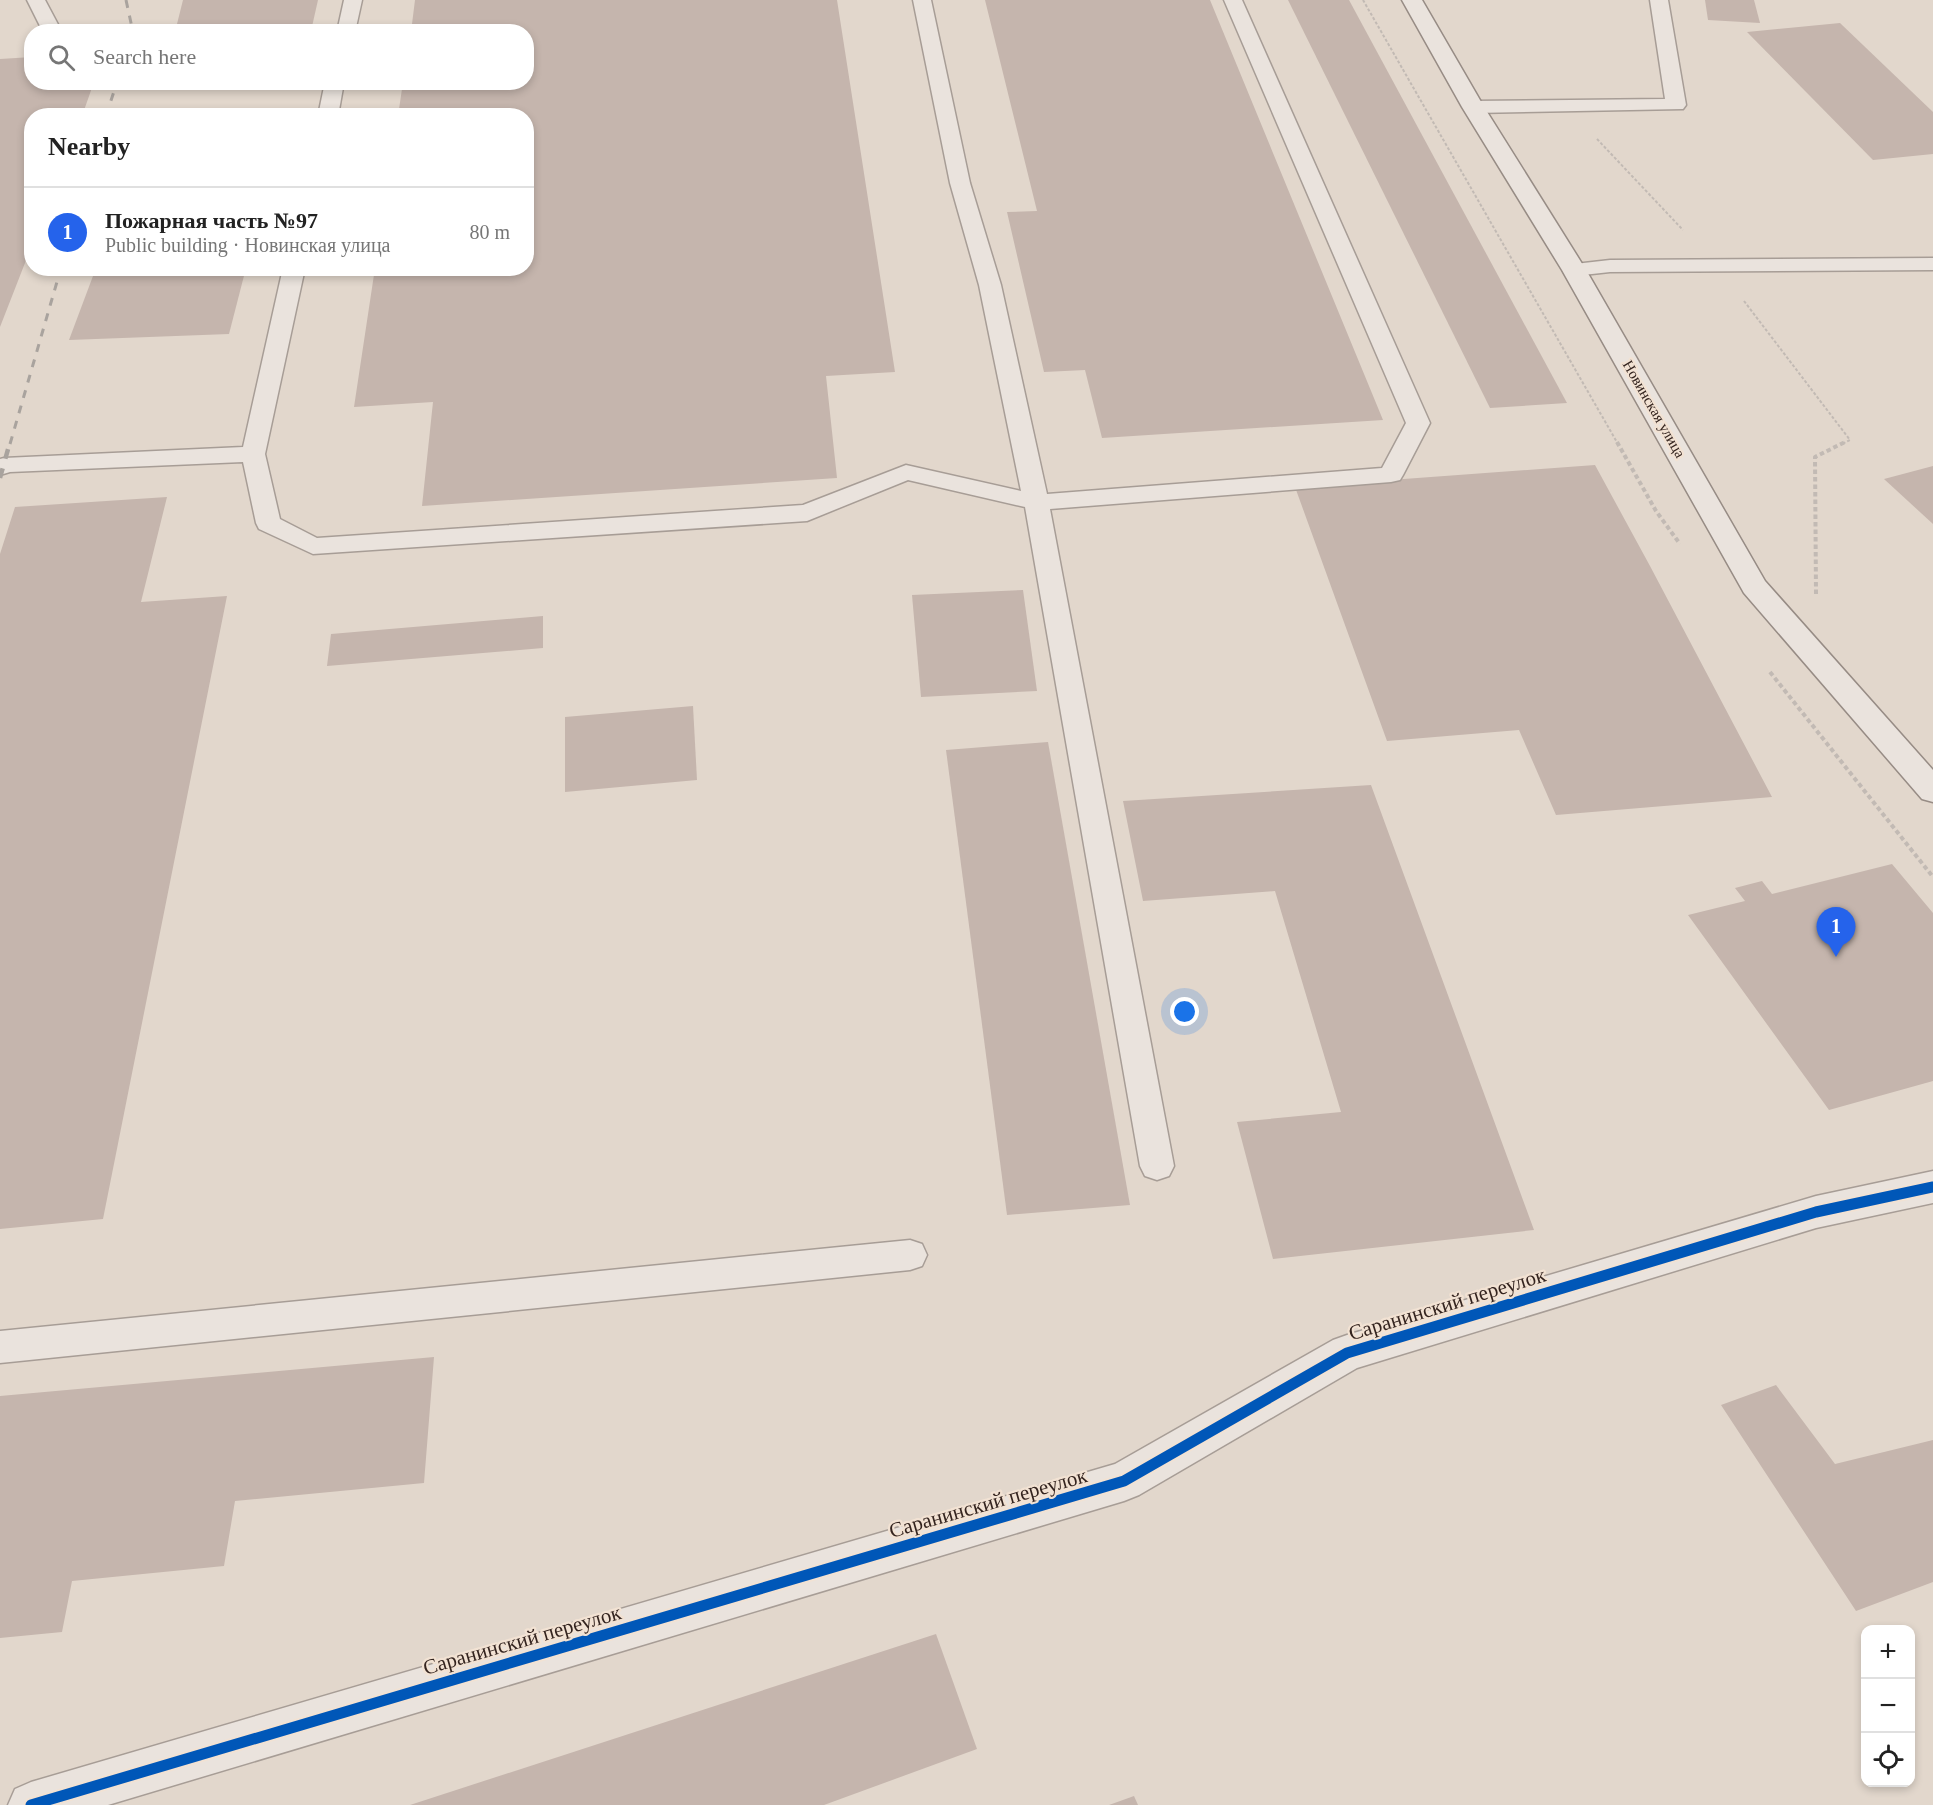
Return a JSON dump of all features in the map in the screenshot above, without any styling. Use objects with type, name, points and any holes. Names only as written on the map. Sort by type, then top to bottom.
[{"type":"main road","name":"Новинская улица","points":[[1412,0],[1473,107],[1574,270],[1754,585],[1933,791]]},
{"type":"main road","name":"Саранинский переулок","points":[[31,1805],[109,1793],[1124,1481],[1347,1353],[1816,1212],[1933,1187]]},
{"type":"lane","points":[[36,0],[49,24]]},
{"type":"lane","points":[[348,24],[353,0]]},
{"type":"lane","points":[[922,0],[960,183],[990,285],[1036,502],[1157,1166]]},
{"type":"lane","points":[[292,276],[253,454],[268,523],[313,546],[807,513],[906,472],[1036,502],[1391,475],[1418,423],[1233,0]]},
{"type":"lane","points":[[1473,107],[1676,105],[1659,0]]},
{"type":"lane","points":[[330,108],[333,90]]},
{"type":"lane","points":[[1574,270],[1610,266],[1933,264]]},
{"type":"lane","points":[[0,468],[4,465],[253,454]]},
{"type":"lane","points":[[0,1347],[910,1255]]},
{"type":"path","points":[[1566,106],[1716,265],[1850,440],[1815,457],[1816,605]]},
{"type":"building","points":[[183,0],[318,0],[313,24],[177,24]]},
{"type":"building","points":[[415,0],[837,0],[895,372],[826,376],[837,478],[422,506],[433,402],[354,407],[374,276],[534,276],[534,108],[399,108],[402,90],[534,90],[534,24],[412,24]]},
{"type":"building","points":[[985,0],[1210,0],[1383,420],[1102,438],[1085,370],[1044,372],[1007,212],[1037,211]]},
{"type":"building","points":[[1288,0],[1349,0],[1567,403],[1490,408]]},
{"type":"building","points":[[1705,0],[1754,0],[1760,23],[1708,20]]},
{"type":"building","points":[[1840,23],[1933,112],[1933,154],[1873,160],[1747,32]]},
{"type":"building","points":[[24,58],[24,90],[91,90],[85,108],[24,108],[24,266],[0,327],[0,59]]},
{"type":"building","points":[[93,276],[244,276],[229,334],[69,340]]},
{"type":"building","points":[[1595,465],[1772,797],[1556,815],[1519,730],[1387,741],[1295,487]]},
{"type":"building","points":[[1933,466],[1933,524],[1884,479]]},
{"type":"building","points":[[167,497],[141,602],[227,596],[103,1219],[0,1229],[0,554],[15,507]]},
{"type":"building","points":[[1023,590],[1037,691],[921,697],[912,595]]},
{"type":"building","points":[[543,616],[543,648],[327,666],[331,634]]},
{"type":"building","points":[[693,706],[697,780],[565,792],[565,717]]},
{"type":"building","points":[[1048,742],[1130,1205],[1007,1215],[946,750]]},
{"type":"building","points":[[1371,785],[1534,1230],[1273,1259],[1237,1122],[1341,1112],[1275,891],[1143,901],[1123,801]]},
{"type":"building","points":[[1892,864],[1933,913],[1933,1081],[1829,1110],[1688,915],[1745,901],[1735,888],[1762,881],[1772,894]]},
{"type":"building","points":[[434,1357],[424,1483],[235,1501],[224,1566],[72,1581],[62,1632],[0,1638],[0,1396]]},
{"type":"building","points":[[1776,1385],[1835,1464],[1933,1440],[1933,1582],[1856,1611],[1721,1405]]},
{"type":"building","points":[[936,1634],[977,1749],[824,1805],[410,1805]]},
{"type":"building","points":[[1134,1796],[1138,1805],[1109,1805]]},
{"type":"railway","points":[[126,0],[131,24]]},
{"type":"railway","points":[[109,108],[114,90]]},
{"type":"railway","points":[[10,444],[59,276]]},
{"type":"railway","points":[[0,478],[10,442]]},
{"type":"cycle path","points":[[31,1805],[1124,1481],[1347,1353],[1816,1212],[1933,1187]]},
{"type":"place","name":"Пожарная часть №97","points":[[1836,957]]}]
